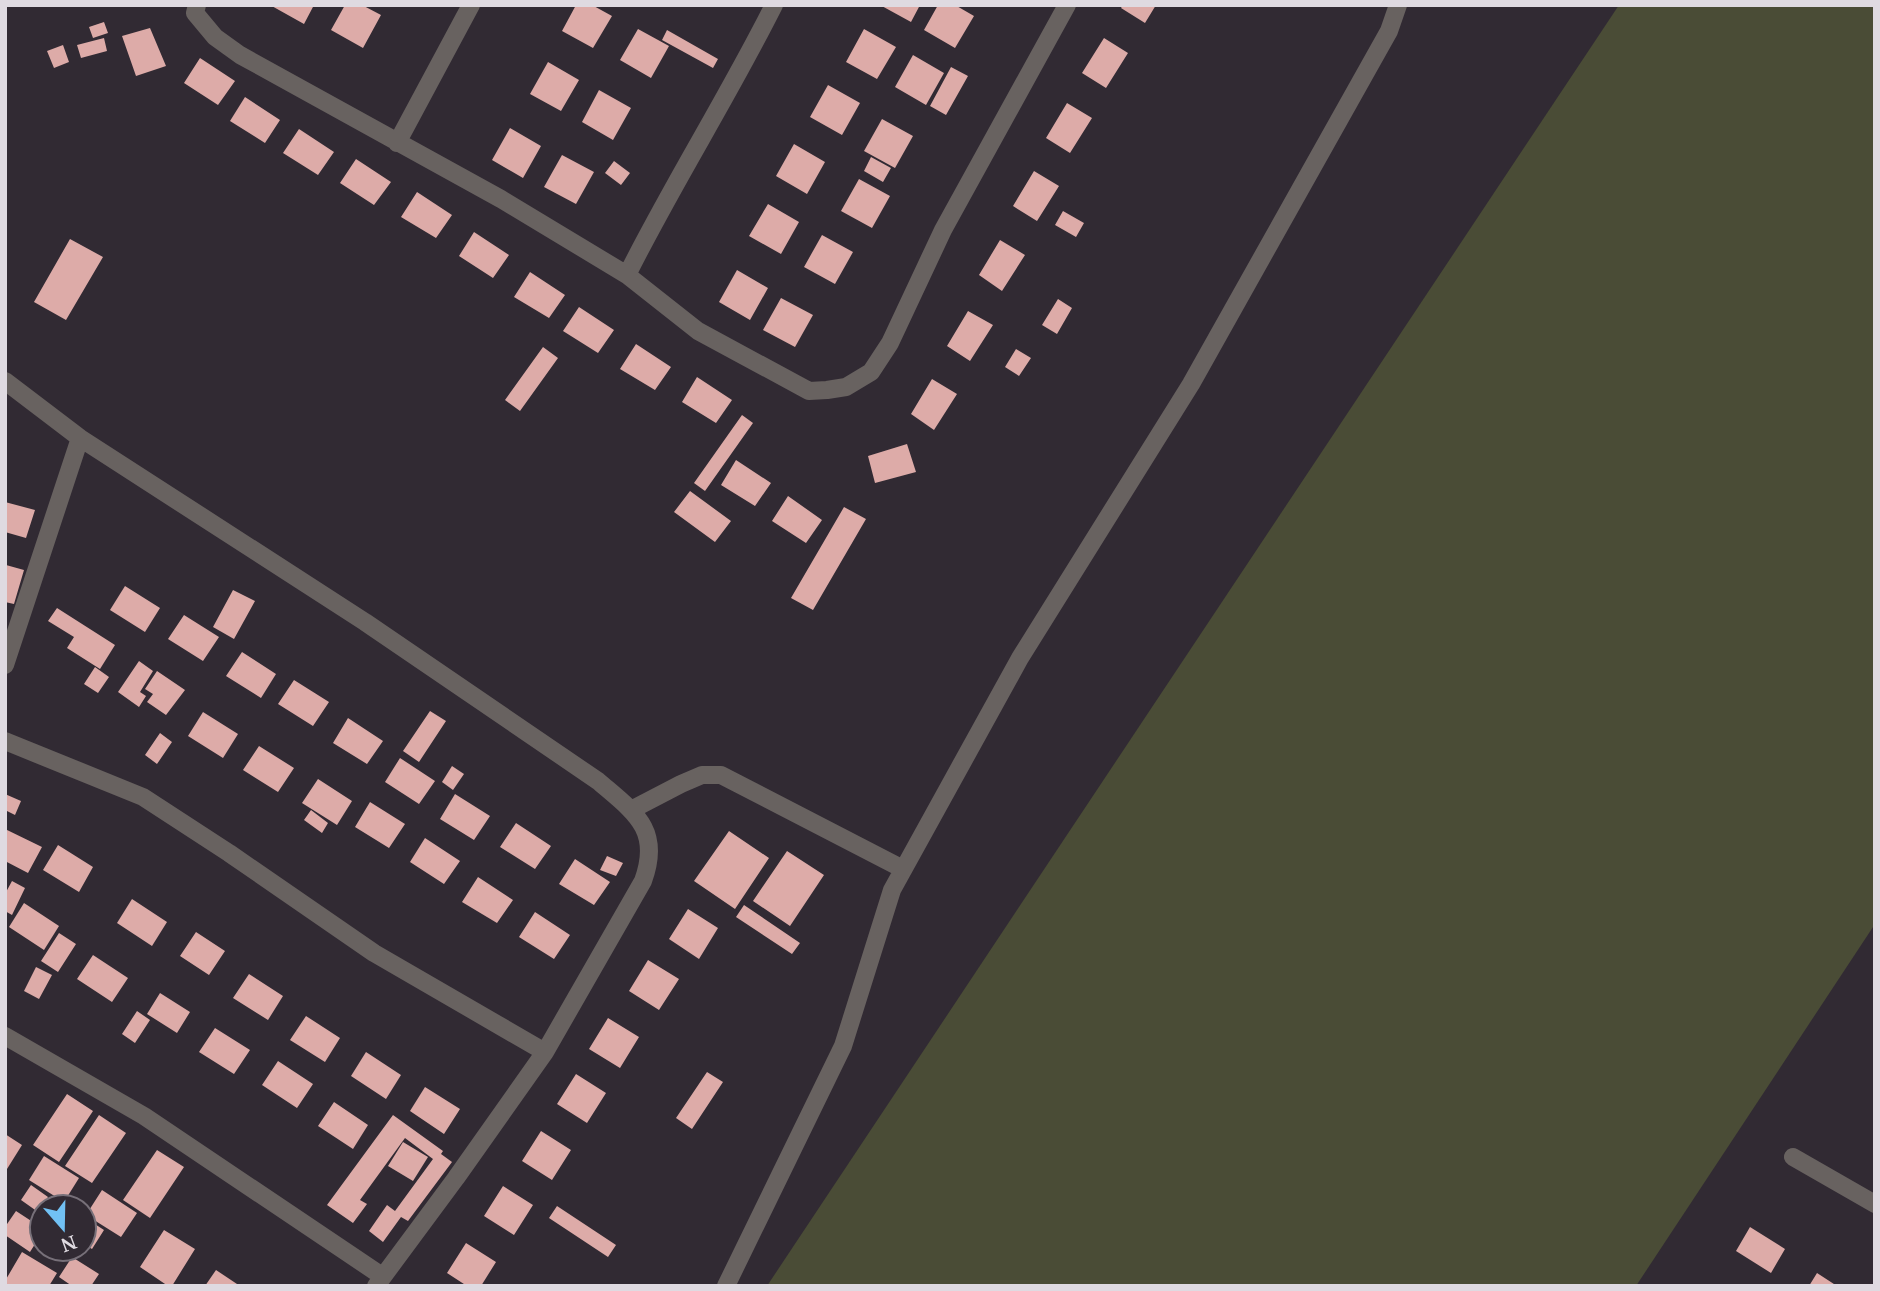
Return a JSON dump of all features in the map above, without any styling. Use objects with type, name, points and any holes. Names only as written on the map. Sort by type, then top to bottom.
[{"type":"street","points":[[197,5],[195,13],[208,29],[240,55],[501,199],[627,275],[698,331],[809,391],[846,387],[871,372],[890,343],[943,230],[1067,5]]},
{"type":"street","points":[[397,143],[471,5]]},
{"type":"street","points":[[627,275],[649,230],[755,44],[774,5]]},
{"type":"street","points":[[726,1286],[843,1046],[892,890],[903,869],[1020,658],[1191,384],[1389,31],[1398,5]]},
{"type":"street","points":[[5,381],[80,438],[365,621],[598,781],[631,810],[650,841],[649,865],[643,881],[545,1052],[379,1281],[144,1116],[5,1036]]},
{"type":"street","points":[[5,665],[80,438]]},
{"type":"street","points":[[5,741],[143,797],[374,953],[545,1052]]},
{"type":"street","points":[[631,810],[702,775],[721,775],[903,869]]},
{"type":"street","points":[[1793,1157],[1875,1204]]},
{"type":"green space","points":[[1619,5],[1875,5],[1875,924],[1636,1286],[767,1286]]},
{"type":"building","points":[[270,5],[314,5],[304,24]]},
{"type":"building","points":[[345,5],[362,5],[381,15],[363,48],[331,30]]},
{"type":"building","points":[[576,5],[592,5],[612,16],[593,48],[562,31]]},
{"type":"building","points":[[880,5],[920,5],[911,22]]},
{"type":"building","points":[[938,5],[955,5],[974,16],[955,48],[924,30]]},
{"type":"building","points":[[1123,5],[1156,5],[1145,23],[1121,8]]},
{"type":"building","points":[[104,22],[108,33],[93,38],[89,27]]},
{"type":"building","points":[[150,28],[166,66],[136,76],[122,36]]},
{"type":"building","points":[[638,29],[669,46],[651,78],[620,60]]},
{"type":"building","points":[[864,29],[896,47],[877,79],[846,62]]},
{"type":"building","points":[[667,30],[718,59],[713,68],[662,40]]},
{"type":"building","points":[[104,38],[107,51],[81,58],[77,45]]},
{"type":"building","points":[[1104,38],[1128,53],[1106,88],[1082,73]]},
{"type":"building","points":[[63,45],[69,62],[54,68],[47,51]]},
{"type":"building","points":[[913,55],[944,73],[926,105],[895,87]]},
{"type":"building","points":[[200,58],[235,81],[218,105],[184,83]]},
{"type":"building","points":[[548,62],[579,80],[561,111],[530,94]]},
{"type":"building","points":[[951,67],[968,76],[946,115],[930,106]]},
{"type":"building","points":[[828,85],[860,103],[842,135],[810,117]]},
{"type":"building","points":[[599,90],[631,108],[613,140],[582,122]]},
{"type":"building","points":[[245,97],[280,120],[265,143],[230,121]]},
{"type":"building","points":[[1067,103],[1092,118],[1070,153],[1046,138]]},
{"type":"building","points":[[882,119],[913,136],[895,168],[864,151]]},
{"type":"building","points":[[510,128],[541,146],[523,178],[492,160]]},
{"type":"building","points":[[299,129],[334,152],[318,175],[283,153]]},
{"type":"building","points":[[794,144],[825,162],[807,194],[776,176]]},
{"type":"building","points":[[562,155],[594,172],[576,204],[544,187]]},
{"type":"building","points":[[871,157],[891,168],[883,182],[864,171]]},
{"type":"building","points":[[356,159],[391,182],[374,205],[340,183]]},
{"type":"building","points":[[614,161],[630,173],[621,185],[605,173]]},
{"type":"building","points":[[1034,171],[1059,186],[1037,221],[1013,206]]},
{"type":"building","points":[[859,179],[890,196],[872,228],[841,211]]},
{"type":"building","points":[[417,192],[452,215],[436,238],[401,217]]},
{"type":"building","points":[[768,204],[799,222],[781,254],[749,236]]},
{"type":"building","points":[[1063,211],[1084,223],[1076,237],[1055,225]]},
{"type":"building","points":[[474,232],[509,255],[493,278],[459,256]]},
{"type":"building","points":[[822,235],[853,252],[835,284],[804,267]]},
{"type":"building","points":[[70,239],[103,257],[66,320],[34,302]]},
{"type":"building","points":[[1000,240],[1025,255],[1002,291],[979,275]]},
{"type":"building","points":[[737,270],[768,288],[750,320],[719,302]]},
{"type":"building","points":[[530,272],[565,295],[549,318],[514,297]]},
{"type":"building","points":[[781,298],[813,315],[795,347],[763,330]]},
{"type":"building","points":[[1058,299],[1072,308],[1057,334],[1042,325]]},
{"type":"building","points":[[579,307],[614,330],[598,353],[563,331]]},
{"type":"building","points":[[968,311],[993,325],[970,361],[947,346]]},
{"type":"building","points":[[636,344],[671,367],[655,390],[620,369]]},
{"type":"building","points":[[543,347],[558,358],[520,411],[505,400]]},
{"type":"building","points":[[1016,349],[1031,358],[1019,376],[1005,367]]},
{"type":"building","points":[[697,377],[732,400],[716,423],[682,402]]},
{"type":"building","points":[[932,379],[957,394],[934,430],[911,414]]},
{"type":"building","points":[[742,415],[753,423],[705,491],[694,483]]},
{"type":"building","points":[[907,444],[916,472],[875,483],[868,456]]},
{"type":"building","points":[[736,460],[771,483],[755,506],[721,485]]},
{"type":"building","points":[[690,491],[731,521],[715,542],[674,512]]},
{"type":"building","points":[[788,496],[822,520],[806,543],[772,521]]},
{"type":"building","points":[[5,502],[35,510],[26,538],[5,532]]},
{"type":"building","points":[[844,507],[866,519],[813,610],[791,598]]},
{"type":"building","points":[[6,565],[24,570],[14,604],[5,602]]},
{"type":"building","points":[[125,586],[160,608],[145,632],[110,610]]},
{"type":"building","points":[[233,590],[255,601],[234,639],[213,627]]},
{"type":"building","points":[[57,608],[115,645],[100,669],[67,648],[74,637],[48,621]]},
{"type":"building","points":[[184,615],[219,637],[203,661],[168,639]]},
{"type":"building","points":[[242,652],[276,674],[261,698],[226,676]]},
{"type":"building","points":[[139,661],[153,671],[140,692],[146,696],[139,707],[118,692]]},
{"type":"building","points":[[95,667],[109,677],[98,693],[84,684]]},
{"type":"building","points":[[157,671],[185,690],[166,715],[147,702],[153,694],[145,689]]},
{"type":"building","points":[[294,680],[329,702],[313,726],[278,704]]},
{"type":"building","points":[[430,711],[446,721],[419,762],[403,751]]},
{"type":"building","points":[[203,712],[238,734],[223,758],[188,736]]},
{"type":"building","points":[[348,718],[383,741],[367,764],[333,743]]},
{"type":"building","points":[[160,733],[172,742],[157,764],[145,755]]},
{"type":"building","points":[[259,746],[294,768],[278,792],[243,770]]},
{"type":"building","points":[[400,758],[435,781],[419,804],[385,782]]},
{"type":"building","points":[[452,766],[464,774],[453,790],[442,782]]},
{"type":"building","points":[[318,779],[352,801],[337,825],[302,803]]},
{"type":"building","points":[[5,794],[21,801],[15,815],[5,810]]},
{"type":"building","points":[[455,794],[490,816],[474,840],[440,819]]},
{"type":"building","points":[[370,802],[405,824],[389,848],[355,827]]},
{"type":"building","points":[[311,810],[328,823],[322,833],[304,820]]},
{"type":"building","points":[[516,823],[551,846],[535,869],[500,847]]},
{"type":"building","points":[[5,829],[42,847],[28,873],[5,861]]},
{"type":"building","points":[[729,831],[769,858],[735,909],[694,881]]},
{"type":"building","points":[[425,838],[460,861],[444,884],[410,862]]},
{"type":"building","points":[[58,845],[93,867],[79,892],[43,870]]},
{"type":"building","points":[[787,851],[824,875],[790,926],[753,901]]},
{"type":"building","points":[[607,856],[623,863],[616,876],[600,870]]},
{"type":"building","points":[[575,859],[610,882],[594,905],[559,884]]},
{"type":"building","points":[[478,877],[513,900],[497,923],[462,902]]},
{"type":"building","points":[[12,881],[25,888],[12,915],[5,911],[5,894]]},
{"type":"building","points":[[132,899],[167,922],[152,946],[117,923]]},
{"type":"building","points":[[24,903],[59,926],[44,950],[9,927]]},
{"type":"building","points":[[744,905],[800,943],[792,954],[736,917]]},
{"type":"building","points":[[688,909],[718,928],[699,959],[669,939]]},
{"type":"building","points":[[535,912],[570,935],[554,959],[519,937]]},
{"type":"building","points":[[196,932],[225,951],[209,975],[180,956]]},
{"type":"building","points":[[59,933],[76,944],[58,972],[41,961]]},
{"type":"building","points":[[93,955],[128,978],[112,1002],[77,979]]},
{"type":"building","points":[[648,960],[679,979],[659,1010],[629,991]]},
{"type":"building","points":[[36,967],[52,975],[39,999],[24,991]]},
{"type":"building","points":[[249,974],[283,996],[268,1020],[233,998]]},
{"type":"building","points":[[160,993],[190,1012],[177,1033],[147,1014]]},
{"type":"building","points":[[137,1011],[150,1020],[135,1043],[122,1034]]},
{"type":"building","points":[[306,1016],[340,1038],[325,1062],[290,1040]]},
{"type":"building","points":[[608,1018],[639,1037],[620,1068],[589,1049]]},
{"type":"building","points":[[215,1028],[250,1050],[234,1074],[199,1052]]},
{"type":"building","points":[[366,1052],[401,1075],[386,1099],[351,1076]]},
{"type":"building","points":[[278,1061],[313,1084],[297,1108],[262,1085]]},
{"type":"building","points":[[707,1072],[723,1082],[692,1129],[676,1118]]},
{"type":"building","points":[[576,1074],[606,1093],[587,1123],[557,1104]]},
{"type":"building","points":[[425,1087],[460,1109],[444,1134],[410,1111]]},
{"type":"building","points":[[67,1094],[93,1111],[59,1162],[33,1145]]},
{"type":"building","points":[[334,1102],[368,1125],[353,1149],[318,1126]]},
{"type":"building","points":[[99,1115],[126,1133],[92,1183],[65,1166]]},
{"type":"building","points":[[393,1115],[443,1151],[441,1154],[452,1162],[408,1221],[401,1217],[383,1242],[369,1231],[387,1205],[395,1211],[433,1159],[405,1138],[360,1200],[367,1204],[353,1223],[327,1205]]},
{"type":"building","points":[[541,1131],[571,1150],[552,1180],[522,1161]]},
{"type":"building","points":[[5,1134],[22,1145],[7,1169],[5,1168]]},
{"type":"building","points":[[403,1142],[428,1157],[413,1181],[388,1166]]},
{"type":"building","points":[[157,1150],[184,1167],[150,1218],[123,1200]]},
{"type":"building","points":[[44,1156],[79,1178],[70,1193],[50,1193],[29,1180]]},
{"type":"building","points":[[31,1185],[42,1193],[28,1193],[28,1205],[21,1200]]},
{"type":"building","points":[[503,1186],[533,1205],[514,1235],[484,1216]]},
{"type":"building","points":[[102,1190],[137,1213],[121,1237],[98,1223],[98,1196]]},
{"type":"building","points":[[557,1206],[616,1245],[608,1257],[549,1218]]},
{"type":"building","points":[[16,1211],[28,1219],[28,1251],[5,1235],[5,1227]]},
{"type":"building","points":[[98,1226],[104,1230],[98,1240]]},
{"type":"building","points":[[1750,1227],[1785,1249],[1771,1273],[1736,1251]]},
{"type":"building","points":[[164,1230],[195,1249],[172,1286],[140,1267]]},
{"type":"building","points":[[466,1243],[496,1262],[481,1286],[467,1286],[447,1273]]},
{"type":"building","points":[[22,1252],[28,1256],[28,1263],[40,1263],[57,1273],[49,1286],[5,1286],[5,1281]]},
{"type":"building","points":[[68,1263],[82,1263],[99,1274],[91,1286],[72,1286],[59,1277]]},
{"type":"building","points":[[216,1270],[240,1286],[205,1286]]},
{"type":"building","points":[[1817,1273],[1837,1286],[1809,1286]]}]
